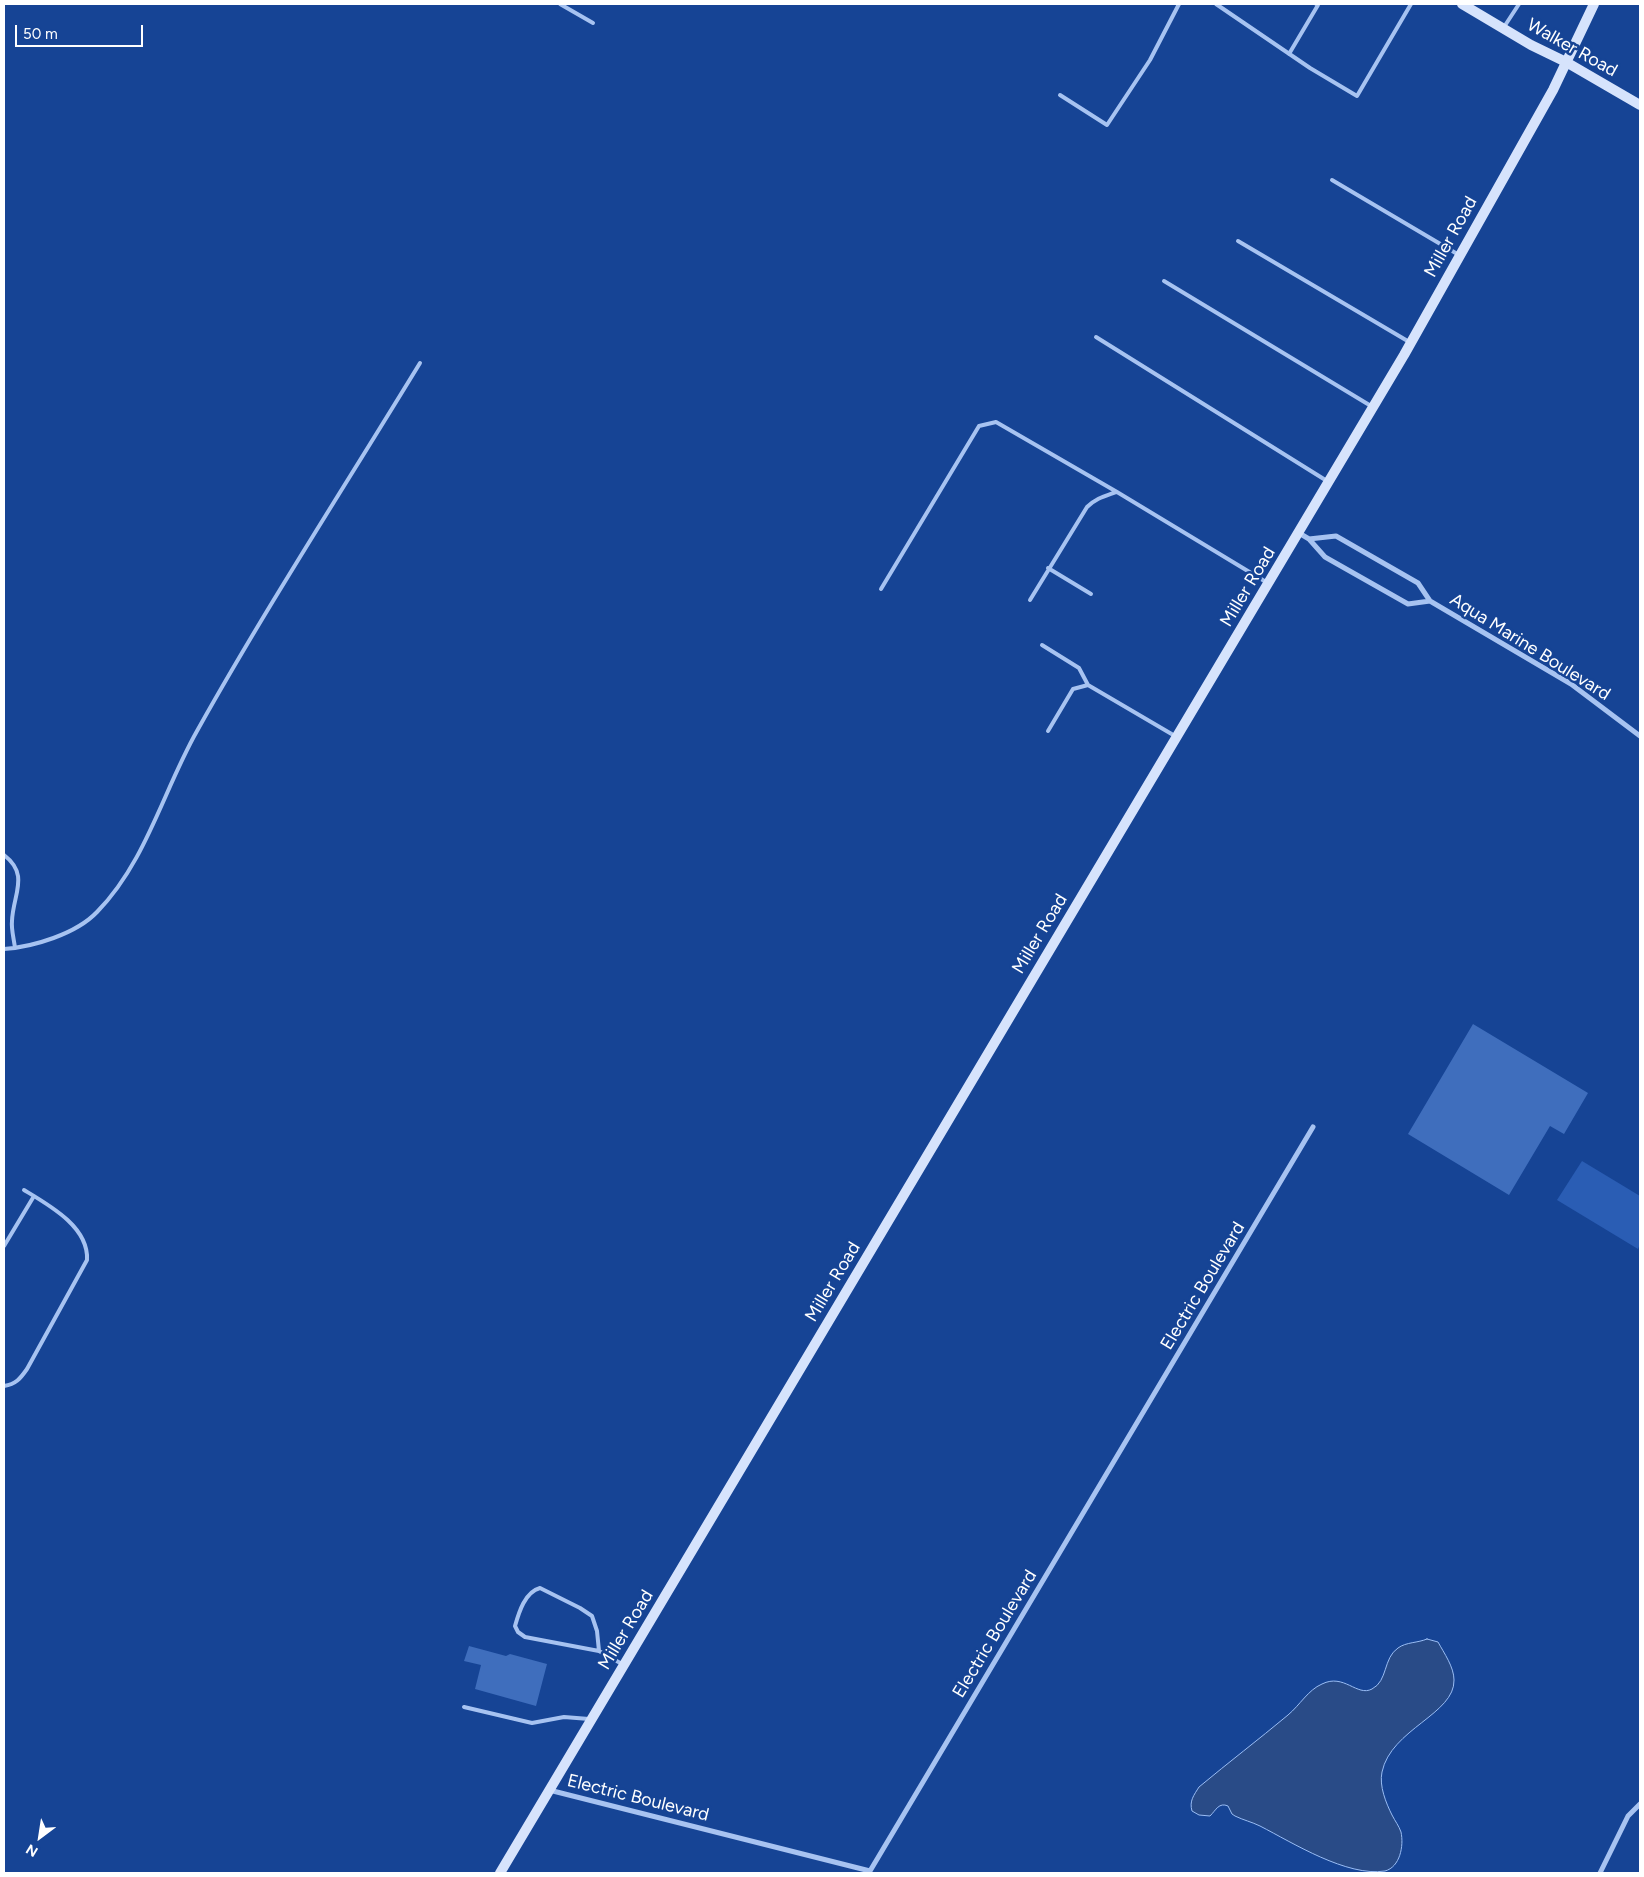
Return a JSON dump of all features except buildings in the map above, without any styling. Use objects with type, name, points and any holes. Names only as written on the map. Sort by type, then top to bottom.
[{"type":"street","name":"Walker Road","points":[[1462,4],[1640,105]]},
{"type":"street","name":"Miller Road","points":[[500,1873],[1411,343],[1553,90],[1594,4]]},
{"type":"street","name":"Aqua Marine Boulevard","points":[[1299,533],[1310,539],[1325,557],[1408,604],[1430,601]]},
{"type":"street","name":"Aqua Marine Boulevard","points":[[1310,539],[1336,536],[1418,583],[1430,601],[1571,684],[1640,736]]},
{"type":"street","name":"Electric Boulevard","points":[[549,1790],[870,1870],[1313,1127]]},
{"type":"street","points":[[1600,1873],[1628,1816],[1640,1804]]},
{"type":"lane","points":[[560,4],[593,23]]},
{"type":"lane","points":[[1060,95],[1107,125],[1150,60],[1179,4]]},
{"type":"lane","points":[[1216,4],[1289,54],[1357,96],[1411,4]]},
{"type":"lane","points":[[1289,54],[1317,4]]},
{"type":"lane","points":[[1504,28],[1519,4]]},
{"type":"lane","points":[[1332,180],[1459,255]]},
{"type":"lane","points":[[1238,241],[1411,343]]},
{"type":"lane","points":[[1164,281],[1313,369],[1373,407]]},
{"type":"lane","points":[[1096,337],[1329,483]]},
{"type":"lane","points":[[4,949],[44,941],[70,931],[96,913],[125,876],[150,832],[193,738],[233,666],[420,364]]},
{"type":"lane","points":[[881,589],[979,426],[996,422],[1117,492],[1268,584]]},
{"type":"lane","points":[[1030,600],[1087,507],[1101,497],[1117,492]]},
{"type":"lane","points":[[1048,568],[1091,594]]},
{"type":"lane","points":[[1042,645],[1079,668],[1088,686],[1177,737]]},
{"type":"lane","points":[[1048,730],[1073,689],[1088,686]]},
{"type":"lane","points":[[4,855],[16,868],[20,880],[12,921],[15,948]]},
{"type":"lane","points":[[4,1386],[11,1385],[19,1380],[27,1369],[87,1260],[88,1251],[71,1224],[58,1212],[24,1190]]},
{"type":"lane","points":[[4,1246],[34,1196]]},
{"type":"lane","points":[[599,1651],[595,1620],[589,1613],[540,1588],[536,1589],[526,1599],[515,1626],[518,1632],[533,1640],[599,1651],[624,1665]]},
{"type":"lane","points":[[464,1706],[532,1722],[564,1718],[591,1719]]},
{"type":"shaded area","points":[[1582,1161],[1640,1196],[1640,1244],[1638,1249],[1557,1200]]},
{"type":"shaded area","points":[[1427,1639],[1438,1642],[1451,1665],[1454,1680],[1452,1692],[1444,1703],[1397,1744],[1388,1757],[1382,1772],[1381,1783],[1384,1794],[1402,1838],[1400,1855],[1390,1869],[1370,1871],[1337,1864],[1260,1826],[1235,1816],[1228,1806],[1225,1805],[1218,1807],[1210,1816],[1199,1815],[1192,1811],[1192,1801],[1199,1787],[1288,1715],[1312,1690],[1330,1681],[1337,1681],[1366,1691],[1372,1689],[1381,1681],[1393,1652],[1405,1645]]}]
